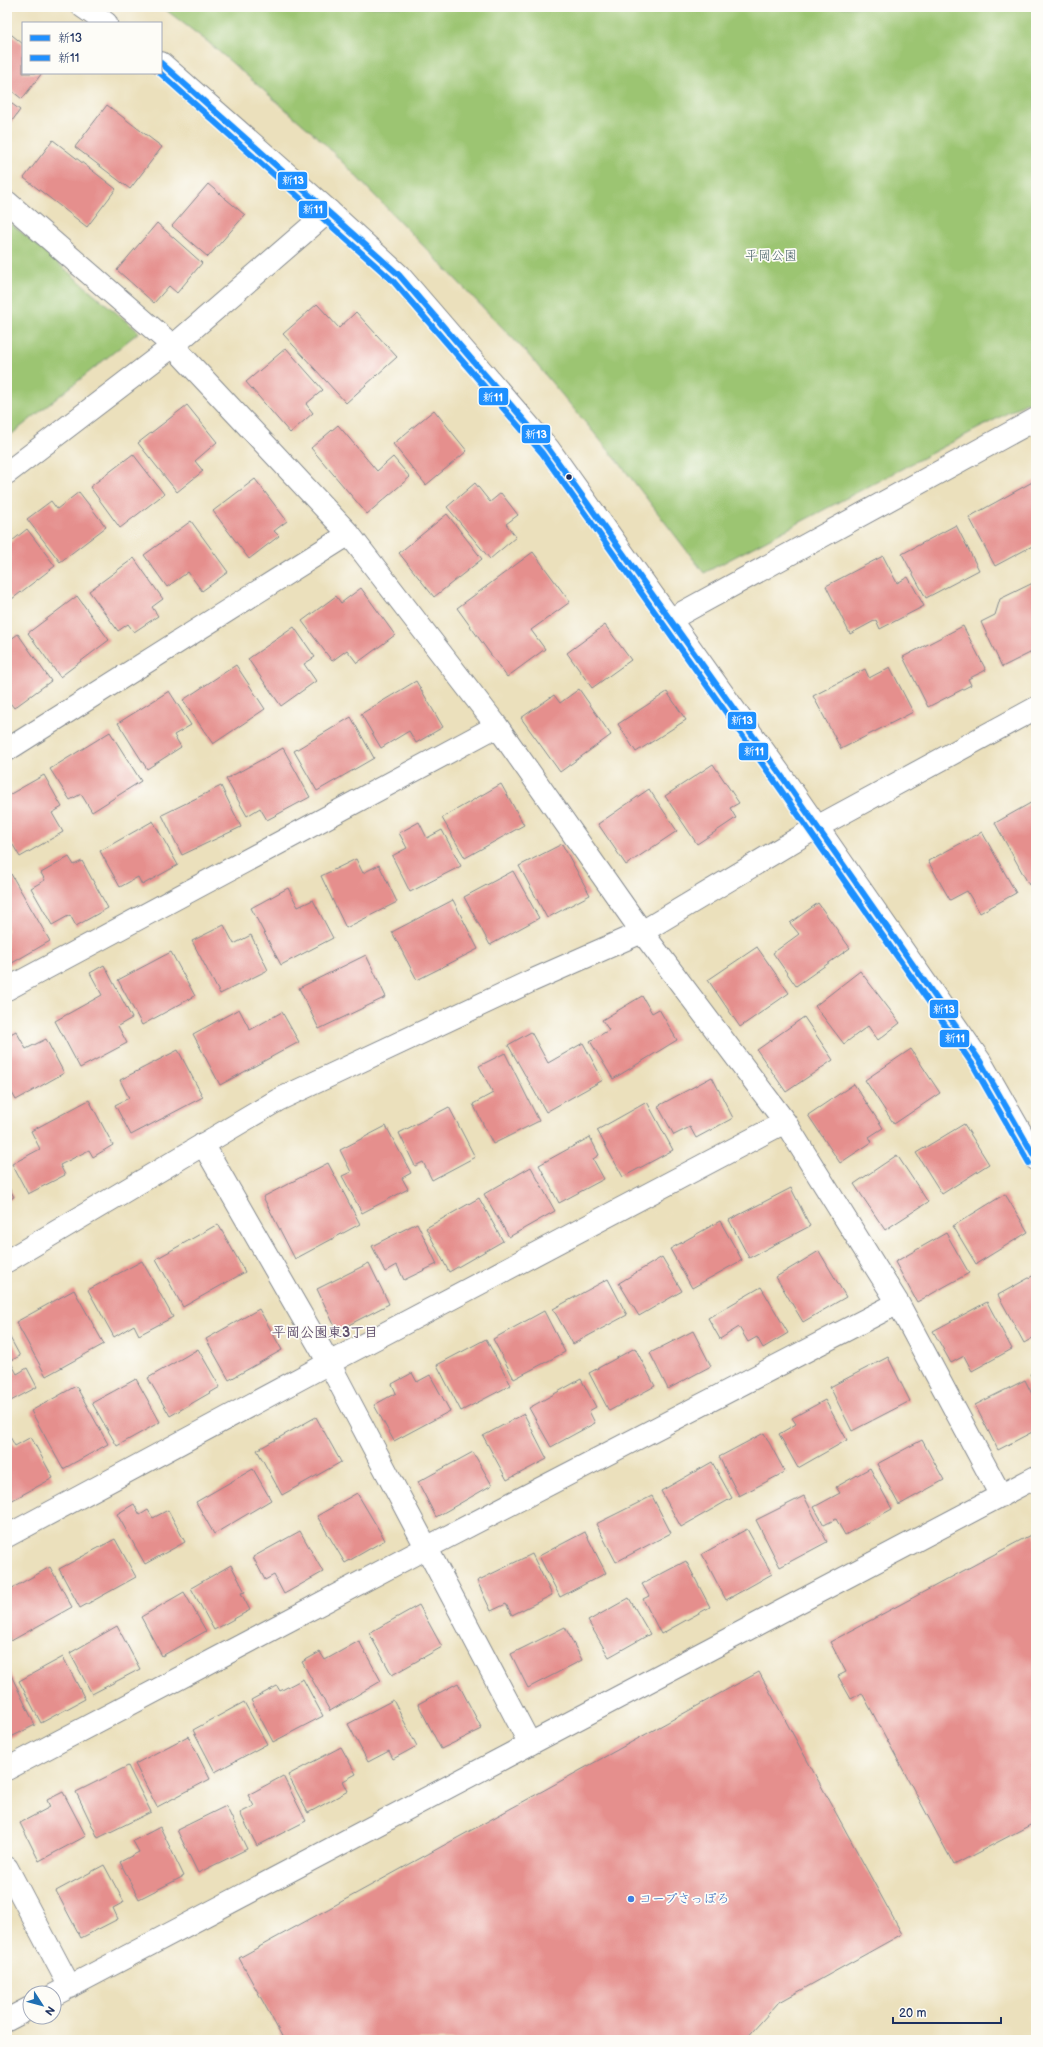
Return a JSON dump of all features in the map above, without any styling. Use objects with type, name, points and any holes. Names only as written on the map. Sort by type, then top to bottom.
[{"type":"street","points":[[83,7],[105,22]]},
{"type":"street","points":[[162,64],[329,211],[399,275],[548,448],[671,619],[980,1061],[1036,1159]]},
{"type":"street","points":[[7,202],[173,346],[349,534],[497,726],[642,932],[785,1122],[898,1303],[1001,1496]]},
{"type":"street","points":[[7,473],[173,346],[329,211]]},
{"type":"street","points":[[671,619],[1036,419]]},
{"type":"street","points":[[7,750],[349,534]]},
{"type":"street","points":[[7,1261],[278,1100],[531,981],[642,932],[817,828],[1036,708]]},
{"type":"street","points":[[7,990],[497,726]]},
{"type":"street","points":[[7,1536],[329,1363],[785,1122]]},
{"type":"street","points":[[203,1144],[329,1363],[428,1547],[530,1744]]},
{"type":"street","points":[[7,1769],[428,1547],[898,1303]]},
{"type":"street","points":[[62,1991],[1036,1477]]},
{"type":"street","points":[[7,1868],[59,1985]]},
{"type":"street","points":[[7,2020],[22,2012]]},
{"type":"green space","name":"平岡公園","points":[[162,7],[1036,7],[1036,398],[704,573],[621,465],[526,352],[322,141],[208,42]]},
{"type":"green space","points":[[7,220],[139,332],[7,438]]},
{"type":"building","points":[[7,31],[22,43],[22,74],[41,74],[22,99],[7,87]]},
{"type":"building","points":[[7,100],[20,110],[7,128]]},
{"type":"building","points":[[107,105],[162,147],[130,189],[75,147]]},
{"type":"building","points":[[53,140],[116,189],[87,227],[24,178]]},
{"type":"building","points":[[208,184],[245,215],[208,257],[172,226]]},
{"type":"building","points":[[157,223],[202,263],[177,293],[169,286],[154,303],[117,270]]},
{"type":"building","points":[[317,304],[339,328],[356,312],[397,357],[346,403],[283,334]]},
{"type":"building","points":[[286,348],[323,390],[306,404],[313,413],[290,433],[246,382]]},
{"type":"building","points":[[187,405],[217,442],[195,461],[203,471],[177,492],[138,443]]},
{"type":"building","points":[[434,410],[467,451],[426,485],[393,444]]},
{"type":"building","points":[[338,425],[377,471],[393,457],[410,477],[367,514],[311,448]]},
{"type":"building","points":[[133,454],[164,494],[120,528],[90,487]]},
{"type":"building","points":[[255,479],[287,521],[274,531],[279,536],[249,559],[213,511]]},
{"type":"building","points":[[1036,480],[1036,544],[995,566],[969,517]]},
{"type":"building","points":[[475,483],[490,502],[501,493],[518,515],[506,524],[516,537],[490,559],[447,507]]},
{"type":"building","points":[[79,492],[106,527],[60,562],[27,519],[51,501],[57,509]]},
{"type":"building","points":[[447,514],[482,559],[434,597],[399,553]]},
{"type":"building","points":[[191,521],[228,572],[202,591],[188,572],[167,587],[144,555]]},
{"type":"building","points":[[956,525],[979,570],[926,598],[902,554]]},
{"type":"building","points":[[27,529],[55,566],[12,599],[7,592],[7,545]]},
{"type":"building","points":[[533,552],[570,602],[531,630],[545,649],[507,677],[457,608]]},
{"type":"building","points":[[883,556],[897,583],[908,577],[924,606],[880,629],[876,620],[850,634],[826,586]]},
{"type":"building","points":[[134,558],[163,599],[152,607],[158,616],[134,632],[128,624],[118,631],[89,591]]},
{"type":"building","points":[[1035,582],[1036,650],[1002,667],[981,622],[995,615],[1000,599]]},
{"type":"building","points":[[361,588],[395,635],[357,663],[347,650],[332,661],[302,621],[336,596],[341,603]]},
{"type":"building","points":[[77,596],[109,640],[60,677],[28,633]]},
{"type":"building","points":[[605,625],[631,660],[592,688],[567,653]]},
{"type":"building","points":[[963,626],[986,670],[968,679],[971,685],[928,707],[903,657]]},
{"type":"building","points":[[294,627],[315,657],[304,664],[316,681],[281,706],[248,659]]},
{"type":"building","points":[[18,634],[51,681],[14,708],[7,699],[7,642]]},
{"type":"building","points":[[236,665],[265,709],[213,744],[183,700]]},
{"type":"building","points":[[890,667],[913,712],[841,749],[813,696],[865,669],[869,678]]},
{"type":"building","points":[[416,681],[443,727],[416,743],[409,731],[381,748],[361,714]]},
{"type":"building","points":[[579,689],[611,735],[560,772],[521,718],[554,695],[560,703]]},
{"type":"building","points":[[169,691],[191,725],[174,735],[181,747],[147,769],[118,723]]},
{"type":"building","points":[[667,692],[686,720],[636,752],[618,724]]},
{"type":"building","points":[[351,717],[374,758],[317,791],[294,751]]},
{"type":"building","points":[[110,732],[141,781],[92,812],[81,794],[70,800],[50,769]]},
{"type":"building","points":[[283,748],[310,797],[267,820],[260,808],[247,816],[226,779]]},
{"type":"building","points":[[713,764],[739,803],[730,808],[736,818],[697,844],[665,796]]},
{"type":"building","points":[[44,775],[62,807],[52,813],[63,832],[20,857],[7,835],[7,796]]},
{"type":"building","points":[[501,784],[524,825],[465,858],[442,818]]},
{"type":"building","points":[[221,786],[241,827],[182,855],[162,815]]},
{"type":"building","points":[[649,789],[677,831],[626,865],[598,824]]},
{"type":"building","points":[[1036,800],[1036,881],[1029,885],[995,823]]},
{"type":"building","points":[[153,821],[178,865],[142,885],[138,877],[120,887],[100,851]]},
{"type":"building","points":[[419,822],[427,838],[442,830],[461,866],[410,892],[392,856],[407,848],[399,833]]},
{"type":"building","points":[[982,832],[1016,893],[980,913],[967,891],[950,900],[928,861]]},
{"type":"building","points":[[562,844],[590,895],[547,918],[519,866]]},
{"type":"building","points":[[69,857],[74,865],[82,861],[108,908],[76,926],[70,915],[52,925],[31,888],[45,880],[41,873]]},
{"type":"building","points":[[356,859],[363,873],[379,865],[397,902],[346,928],[321,876]]},
{"type":"building","points":[[513,871],[539,918],[490,945],[464,897]]},
{"type":"building","points":[[11,874],[50,941],[7,966],[7,877]]},
{"type":"building","points":[[288,888],[298,907],[313,900],[333,938],[281,965],[251,908]]},
{"type":"building","points":[[453,900],[478,949],[417,980],[392,932]]},
{"type":"building","points":[[818,903],[850,948],[796,986],[773,953],[799,934],[790,923]]},
{"type":"building","points":[[224,925],[234,944],[251,935],[268,970],[220,994],[192,941]]},
{"type":"building","points":[[757,947],[789,993],[740,1027],[708,980]]},
{"type":"building","points":[[171,952],[195,996],[142,1025],[118,980]]},
{"type":"building","points":[[366,955],[386,997],[319,1029],[299,988]]},
{"type":"building","points":[[104,965],[132,1018],[118,1026],[127,1043],[80,1068],[55,1021],[102,995],[90,973]]},
{"type":"building","points":[[860,971],[900,1023],[878,1040],[868,1026],[844,1044],[815,1006]]},
{"type":"building","points":[[642,996],[652,1013],[659,1009],[677,1040],[613,1079],[590,1041],[609,1030],[602,1020]]},
{"type":"building","points":[[239,1009],[250,1030],[282,1012],[299,1042],[220,1085],[193,1034]]},
{"type":"building","points":[[804,1017],[833,1060],[786,1092],[757,1050]]},
{"type":"building","points":[[16,1031],[26,1049],[46,1039],[64,1073],[16,1100],[7,1084],[7,1036]]},
{"type":"building","points":[[531,1032],[548,1063],[583,1043],[603,1080],[546,1112],[508,1045]]},
{"type":"building","points":[[911,1049],[940,1093],[894,1124],[865,1080]]},
{"type":"building","points":[[178,1050],[203,1097],[131,1135],[115,1105],[129,1098],[120,1080]]},
{"type":"building","points":[[505,1053],[539,1121],[493,1144],[473,1104],[493,1093],[479,1066]]},
{"type":"building","points":[[712,1077],[733,1118],[696,1138],[690,1127],[674,1135],[658,1106]]},
{"type":"building","points":[[854,1084],[883,1128],[869,1137],[872,1142],[840,1163],[808,1115]]},
{"type":"building","points":[[89,1100],[113,1145],[93,1157],[89,1150],[60,1165],[65,1175],[28,1194],[12,1164],[40,1149],[31,1131]]},
{"type":"building","points":[[647,1102],[673,1150],[623,1177],[597,1130]]},
{"type":"building","points":[[449,1107],[475,1157],[432,1180],[423,1162],[415,1166],[399,1133]]},
{"type":"building","points":[[964,1124],[989,1164],[942,1194],[916,1153]]},
{"type":"building","points":[[386,1126],[411,1173],[402,1178],[408,1189],[362,1213],[342,1176],[351,1172],[340,1150]]},
{"type":"building","points":[[590,1137],[599,1155],[593,1159],[604,1179],[559,1203],[539,1165]]},
{"type":"building","points":[[897,1155],[928,1202],[885,1230],[854,1184]]},
{"type":"building","points":[[328,1163],[360,1224],[295,1259],[263,1197]]},
{"type":"building","points":[[531,1167],[555,1211],[509,1237],[484,1194]]},
{"type":"building","points":[[7,1184],[14,1197],[7,1201]]},
{"type":"building","points":[[791,1188],[810,1226],[749,1258],[729,1220]]},
{"type":"building","points":[[1005,1194],[1028,1232],[976,1264],[953,1226]]},
{"type":"building","points":[[479,1198],[503,1241],[449,1272],[426,1228]]},
{"type":"building","points":[[720,1221],[742,1260],[692,1288],[670,1249]]},
{"type":"building","points":[[417,1223],[437,1264],[404,1280],[397,1265],[385,1272],[372,1246]]},
{"type":"building","points":[[218,1224],[245,1272],[183,1307],[156,1259]]},
{"type":"building","points":[[946,1233],[969,1273],[917,1302],[895,1262]]},
{"type":"building","points":[[819,1251],[846,1297],[803,1322],[776,1277]]},
{"type":"building","points":[[662,1257],[682,1291],[639,1316],[619,1283]]},
{"type":"building","points":[[142,1261],[173,1317],[139,1335],[134,1325],[114,1337],[88,1290]]},
{"type":"building","points":[[369,1263],[389,1304],[337,1331],[317,1289]]},
{"type":"building","points":[[1036,1274],[1036,1336],[1024,1343],[998,1295]]},
{"type":"building","points":[[608,1279],[627,1315],[573,1344],[553,1309]]},
{"type":"building","points":[[761,1287],[788,1333],[763,1348],[757,1337],[748,1342],[739,1327],[720,1339],[708,1318]]},
{"type":"building","points":[[74,1290],[104,1344],[46,1376],[16,1322]]},
{"type":"building","points":[[987,1302],[1012,1349],[972,1371],[964,1356],[951,1363],[933,1331]]},
{"type":"building","points":[[259,1309],[282,1350],[229,1380],[206,1339]]},
{"type":"building","points":[[544,1311],[565,1352],[514,1379],[493,1339]]},
{"type":"building","points":[[693,1331],[711,1366],[668,1389],[650,1353]]},
{"type":"building","points":[[7,1332],[20,1356],[10,1361],[17,1374],[27,1368],[37,1387],[7,1403]]},
{"type":"building","points":[[486,1339],[511,1385],[461,1411],[437,1365]]},
{"type":"building","points":[[635,1348],[655,1386],[609,1411],[589,1373]]},
{"type":"building","points":[[198,1349],[220,1387],[170,1416],[148,1378]]},
{"type":"building","points":[[888,1357],[910,1401],[852,1431],[830,1387]]},
{"type":"building","points":[[1036,1370],[1036,1385],[1030,1374]]},
{"type":"building","points":[[412,1373],[417,1382],[430,1375],[450,1411],[394,1441],[374,1405],[396,1393],[392,1384]]},
{"type":"building","points":[[136,1379],[160,1422],[117,1446],[92,1403]]},
{"type":"building","points":[[581,1379],[596,1407],[589,1411],[595,1423],[551,1447],[529,1408]]},
{"type":"building","points":[[1025,1380],[1036,1402],[1036,1430],[998,1450],[975,1405]]},
{"type":"building","points":[[76,1386],[108,1444],[63,1469],[31,1411]]},
{"type":"building","points":[[825,1400],[847,1440],[798,1468],[779,1434],[796,1424],[792,1418]]},
{"type":"building","points":[[524,1414],[547,1459],[507,1480],[483,1436]]},
{"type":"building","points":[[316,1417],[341,1462],[282,1495],[257,1450]]},
{"type":"building","points":[[764,1433],[785,1472],[739,1496],[719,1457]]},
{"type":"building","points":[[9,1435],[15,1446],[31,1437],[53,1478],[7,1503],[7,1436]]},
{"type":"building","points":[[922,1440],[944,1480],[899,1505],[877,1464]]},
{"type":"building","points":[[473,1452],[492,1485],[436,1517],[418,1482]]},
{"type":"building","points":[[712,1462],[732,1498],[681,1527],[661,1491]]},
{"type":"building","points":[[870,1468],[892,1509],[845,1535],[836,1519],[824,1525],[814,1507],[840,1493],[836,1487]]},
{"type":"building","points":[[253,1469],[271,1500],[214,1534],[196,1502]]},
{"type":"building","points":[[357,1493],[385,1540],[345,1563],[317,1516]]},
{"type":"building","points":[[652,1496],[671,1533],[616,1562],[596,1524]]},
{"type":"building","points":[[804,1496],[827,1542],[780,1567],[756,1520]]},
{"type":"building","points":[[134,1504],[140,1515],[148,1510],[153,1518],[168,1510],[185,1542],[145,1564],[117,1514]]},
{"type":"building","points":[[747,1529],[772,1574],[726,1600],[702,1554]]},
{"type":"building","points":[[300,1531],[323,1572],[284,1594],[274,1575],[265,1580],[253,1557]]},
{"type":"building","points":[[585,1532],[606,1573],[560,1597],[539,1556]]},
{"type":"building","points":[[1036,1532],[1036,1822],[954,1865],[862,1693],[851,1699],[838,1676],[846,1672],[830,1642]]},
{"type":"building","points":[[115,1539],[136,1577],[80,1608],[59,1569]]},
{"type":"building","points":[[532,1554],[552,1595],[512,1615],[506,1604],[491,1611],[477,1581]]},
{"type":"building","points":[[686,1561],[710,1607],[661,1634],[643,1599],[649,1596],[642,1584]]},
{"type":"building","points":[[231,1565],[245,1592],[241,1593],[250,1610],[214,1630],[191,1588]]},
{"type":"building","points":[[50,1567],[72,1607],[11,1641],[7,1634],[7,1591]]},
{"type":"building","points":[[184,1592],[206,1631],[162,1656],[141,1617]]},
{"type":"building","points":[[629,1598],[650,1634],[609,1657],[588,1621]]},
{"type":"building","points":[[419,1605],[442,1647],[392,1675],[369,1633]]},
{"type":"building","points":[[117,1626],[140,1669],[92,1694],[70,1653]]},
{"type":"building","points":[[565,1627],[582,1660],[528,1688],[511,1654]]},
{"type":"building","points":[[359,1641],[381,1681],[330,1711],[302,1662],[320,1652],[325,1660]]},
{"type":"building","points":[[63,1657],[85,1699],[41,1723],[19,1681]]},
{"type":"building","points":[[759,1672],[902,1934],[778,2003],[745,2040],[284,2040],[239,1958]]},
{"type":"building","points":[[10,1673],[35,1725],[7,1739],[7,1674]]},
{"type":"building","points":[[303,1679],[323,1716],[273,1742],[251,1700],[277,1686],[280,1691]]},
{"type":"building","points":[[458,1683],[482,1729],[441,1749],[418,1704]]},
{"type":"building","points":[[393,1700],[417,1746],[393,1759],[389,1751],[368,1762],[348,1724]]},
{"type":"building","points":[[244,1702],[267,1744],[215,1772],[193,1730]]},
{"type":"building","points":[[188,1736],[210,1779],[157,1807],[135,1764]]},
{"type":"building","points":[[341,1747],[356,1774],[343,1781],[348,1791],[308,1813],[288,1775]]},
{"type":"building","points":[[128,1766],[151,1812],[98,1838],[76,1792]]},
{"type":"building","points":[[283,1776],[306,1821],[257,1846],[240,1813],[254,1806],[248,1795]]},
{"type":"building","points":[[63,1792],[86,1836],[39,1861],[20,1823],[50,1807],[47,1800]]},
{"type":"building","points":[[226,1806],[247,1849],[198,1873],[177,1830]]},
{"type":"building","points":[[160,1827],[184,1876],[139,1899],[120,1862],[139,1852],[133,1841]]},
{"type":"building","points":[[104,1865],[124,1902],[113,1908],[118,1919],[81,1938],[56,1891]]},
{"type":"transit line","name":"新13","points":[[162,64],[399,275],[548,448],[783,778],[980,1061],[1036,1159]]},
{"type":"transit line","name":"新11","points":[[161,74],[393,281],[542,453],[776,783],[973,1065],[1029,1163]]},
{"type":"place","name":"コープさっぽろ","points":[[631,1899]]},
{"type":"district","name":"平岡公園東3丁目","points":[[325,1332]]}]
